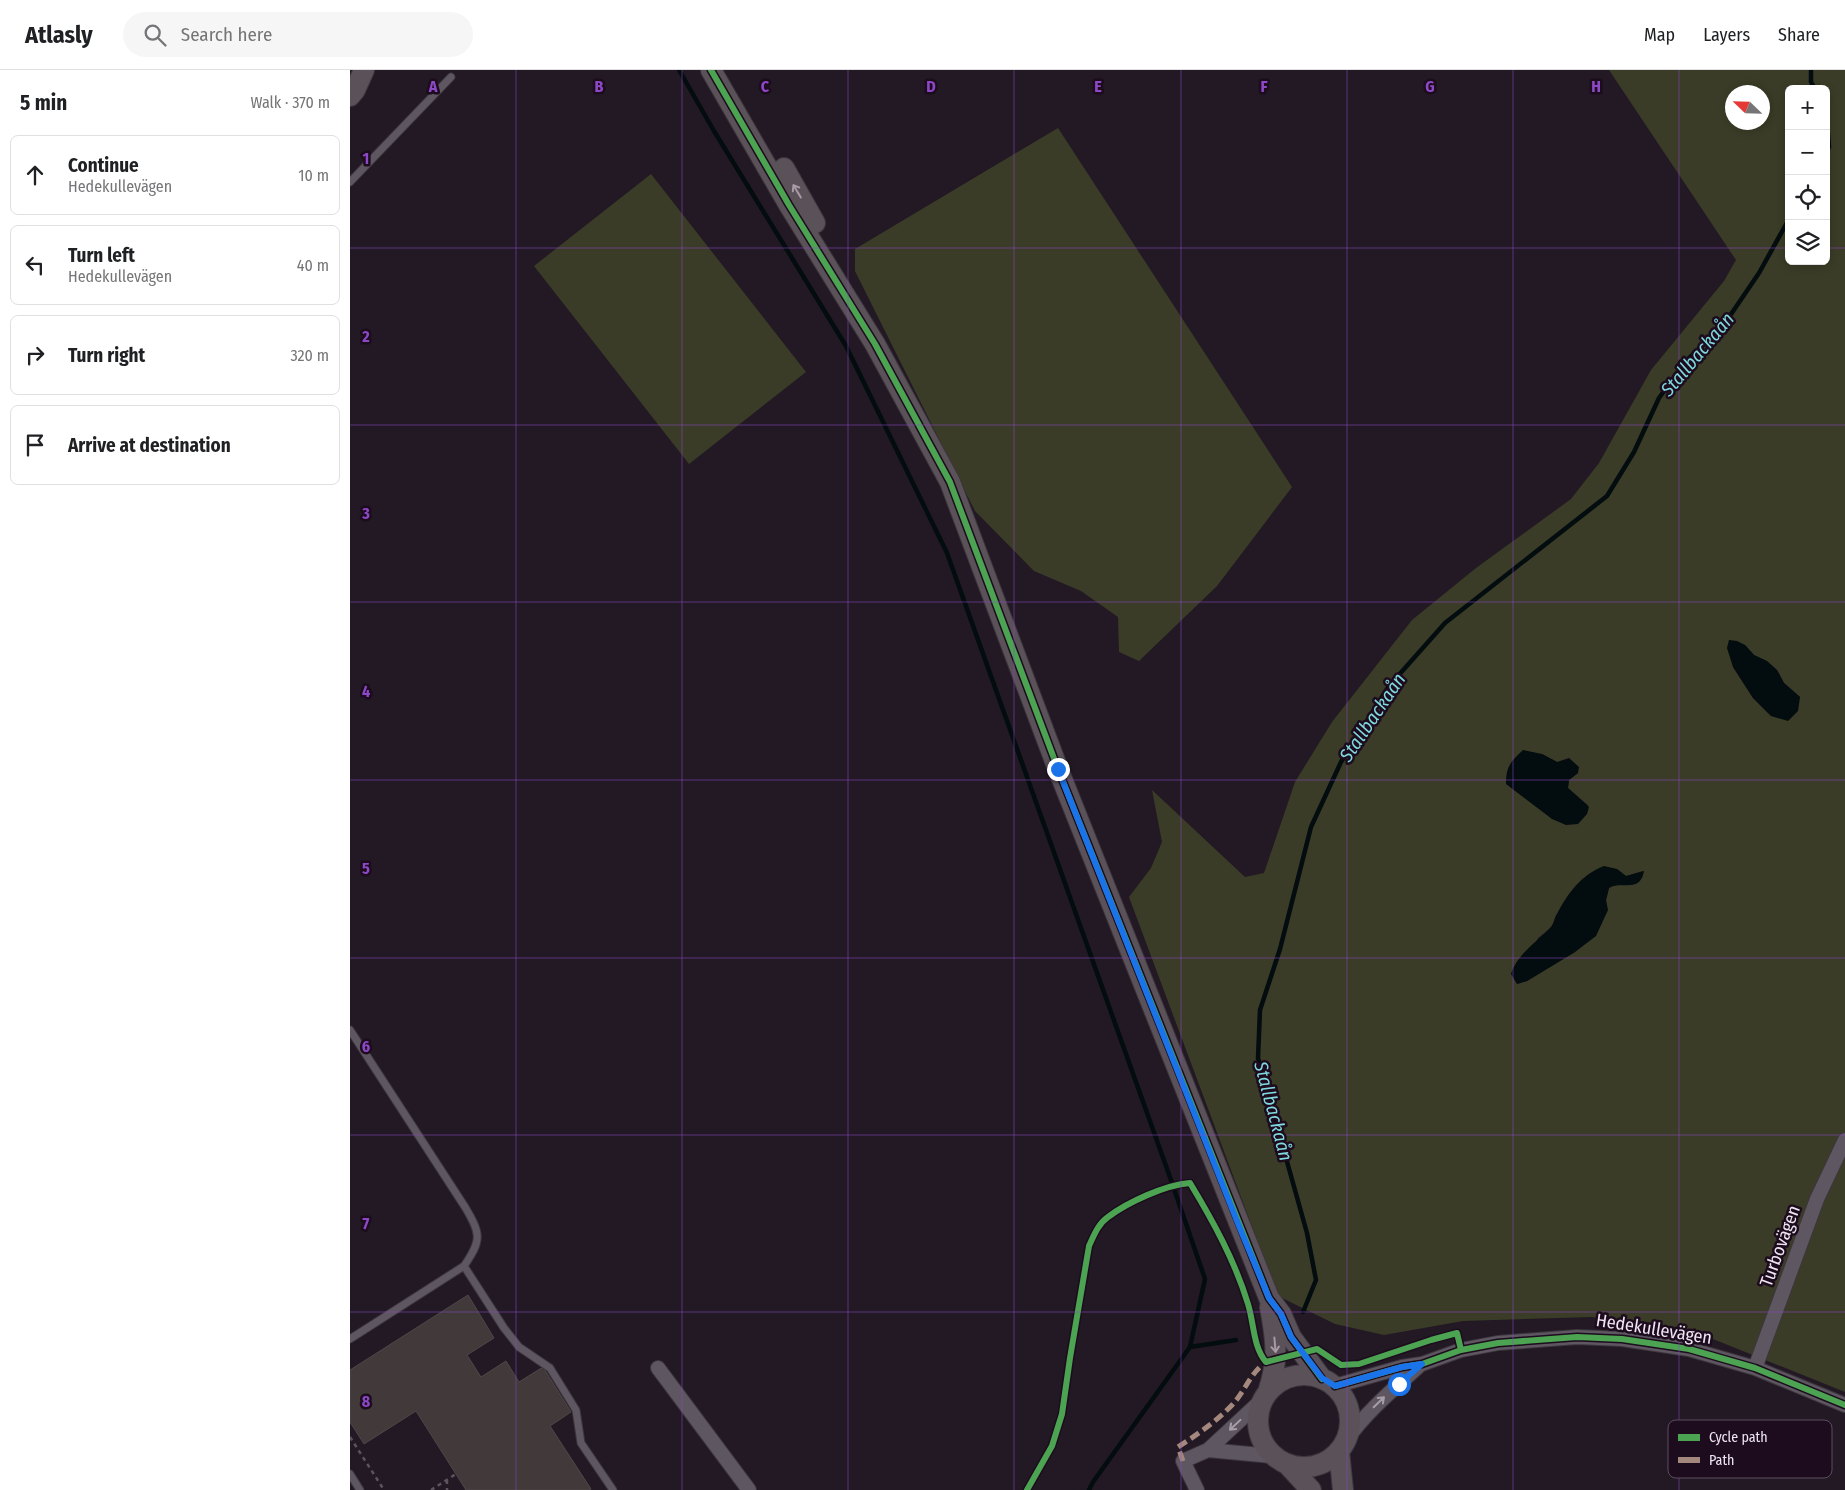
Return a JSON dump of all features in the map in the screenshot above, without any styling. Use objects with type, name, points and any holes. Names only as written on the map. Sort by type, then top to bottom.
[{"type":"street","points":[[350,74],[355,70]]},
{"type":"street","points":[[350,96],[364,70]]},
{"type":"street","points":[[711,70],[789,205],[875,344],[950,482],[1058,769],[1269,1298],[1281,1314],[1291,1337],[1328,1382],[1344,1397],[1349,1410],[1350,1425],[1343,1445],[1343,1490]]},
{"type":"street","points":[[727,70],[737,91],[802,199],[846,282],[875,344]]},
{"type":"street","name":"Turbovägen","points":[[1755,1368],[1817,1200],[1845,1140]]},
{"type":"street","points":[[1269,1298],[1276,1360],[1274,1373],[1258,1414],[1258,1429],[1263,1444],[1311,1490]]},
{"type":"street","name":"Hedekullevägen","points":[[1328,1382],[1422,1364],[1462,1350],[1498,1343],[1577,1337],[1622,1339],[1689,1349],[1755,1368],[1845,1405]]},
{"type":"street","name":"Hedekullevägen","points":[[1343,1445],[1359,1422],[1422,1364]]},
{"type":"street","points":[[658,1368],[749,1490]]},
{"type":"street","points":[[1197,1490],[1183,1460],[1208,1450],[1279,1382],[1293,1376],[1308,1375],[1328,1382]]},
{"type":"street","points":[[1208,1450],[1280,1460],[1301,1468],[1315,1466],[1328,1461],[1343,1445]]},
{"type":"lane","points":[[350,182],[451,76]]},
{"type":"lane","points":[[350,1030],[466,1207],[475,1224],[478,1239],[475,1250],[464,1266],[350,1339]]},
{"type":"lane","points":[[464,1266],[504,1328],[519,1347],[550,1368],[576,1410],[581,1443],[613,1490]]},
{"type":"lane","points":[[350,1474],[360,1490]]},
{"type":"path","points":[[350,1437],[384,1490]]},
{"type":"path","points":[[431,1490],[456,1474]]},
{"type":"path","points":[[447,1480],[447,1490]]},
{"type":"green space","points":[[1609,70],[1845,70],[1845,1392],[1713,1339],[1592,1317],[1463,1321],[1384,1335],[1335,1324],[1278,1296],[1129,897],[1151,868],[1162,842],[1152,790],[1245,877],[1264,873],[1295,782],[1332,722],[1412,620],[1476,568],[1571,499],[1599,463],[1651,370],[1724,281],[1736,260]],"holes":[[[1745,645],[1754,655],[1766,661],[1777,670],[1784,683],[1800,697],[1771,716],[1753,698],[1733,667]],[[1542,754],[1578,773],[1569,780],[1568,788],[1589,806],[1506,784]],[[1617,869],[1626,876],[1643,871],[1632,885],[1615,884],[1609,888],[1606,900],[1607,910],[1575,952],[1527,981],[1517,984],[1538,938],[1552,927],[1556,915]]]},
{"type":"green space","points":[[1058,128],[1292,487],[1217,586],[1139,661],[1119,652],[1118,617],[1081,591],[1034,571],[975,511],[855,271],[855,249]]},
{"type":"green space","points":[[651,174],[806,372],[689,464],[534,266]]},
{"type":"shaded area","points":[[1729,640],[1745,645],[1754,655],[1767,661],[1777,670],[1784,683],[1800,697],[1798,711],[1788,721],[1771,716],[1753,698],[1733,667],[1727,648]]},
{"type":"shaded area","points":[[1523,750],[1542,754],[1557,762],[1569,758],[1579,767],[1578,773],[1569,780],[1568,788],[1589,807],[1587,814],[1578,824],[1566,825],[1552,819],[1506,784],[1510,765]]},
{"type":"shaded area","points":[[1604,866],[1617,869],[1626,876],[1644,871],[1639,882],[1609,888],[1606,900],[1608,910],[1596,936],[1575,952],[1527,981],[1517,984],[1511,974],[1518,960],[1551,926],[1561,906],[1576,886],[1588,874]]},
{"type":"building","points":[[468,1295],[494,1338],[467,1355],[481,1377],[506,1361],[519,1382],[543,1367],[571,1412],[550,1426],[591,1489],[466,1490],[416,1411],[364,1444],[350,1422],[350,1370]]},
{"type":"waterway","points":[[679,70],[714,131],[846,346],[947,553],[1205,1279],[1190,1347],[1089,1490]]},
{"type":"waterway","name":"Stallbackaån","points":[[1811,70],[1813,85]]},
{"type":"waterway","name":"Stallbackaån","points":[[1303,1312],[1316,1280],[1307,1233],[1258,1058],[1260,1010],[1280,949],[1311,827],[1341,762],[1389,686],[1445,623],[1607,496],[1634,452],[1659,398],[1685,362],[1723,326],[1759,273],[1788,220]]},
{"type":"waterway","points":[[1190,1347],[1236,1340]]},
{"type":"marked path","points":[[1183,1461],[1178,1447],[1207,1427],[1227,1410],[1256,1371],[1266,1362]]},
{"type":"cycle path","points":[[711,70],[789,205],[875,344],[950,482],[1058,769],[1269,1298],[1281,1314],[1291,1337],[1322,1379]]},
{"type":"cycle path","points":[[1027,1490],[1052,1446],[1062,1414],[1089,1246],[1102,1223],[1116,1211],[1147,1195],[1169,1187],[1190,1183],[1207,1212],[1237,1272],[1250,1311],[1256,1342],[1266,1362],[1317,1349],[1341,1365],[1359,1364],[1457,1333],[1461,1350]]},
{"type":"cycle path","points":[[1335,1386],[1402,1367],[1422,1364],[1461,1350],[1498,1343],[1577,1337],[1622,1339],[1689,1349],[1755,1368],[1845,1405]]},
{"type":"route","points":[[1058,769],[1269,1298],[1281,1314],[1291,1337],[1322,1378],[1335,1386],[1402,1367],[1422,1364],[1399,1384]]}]
